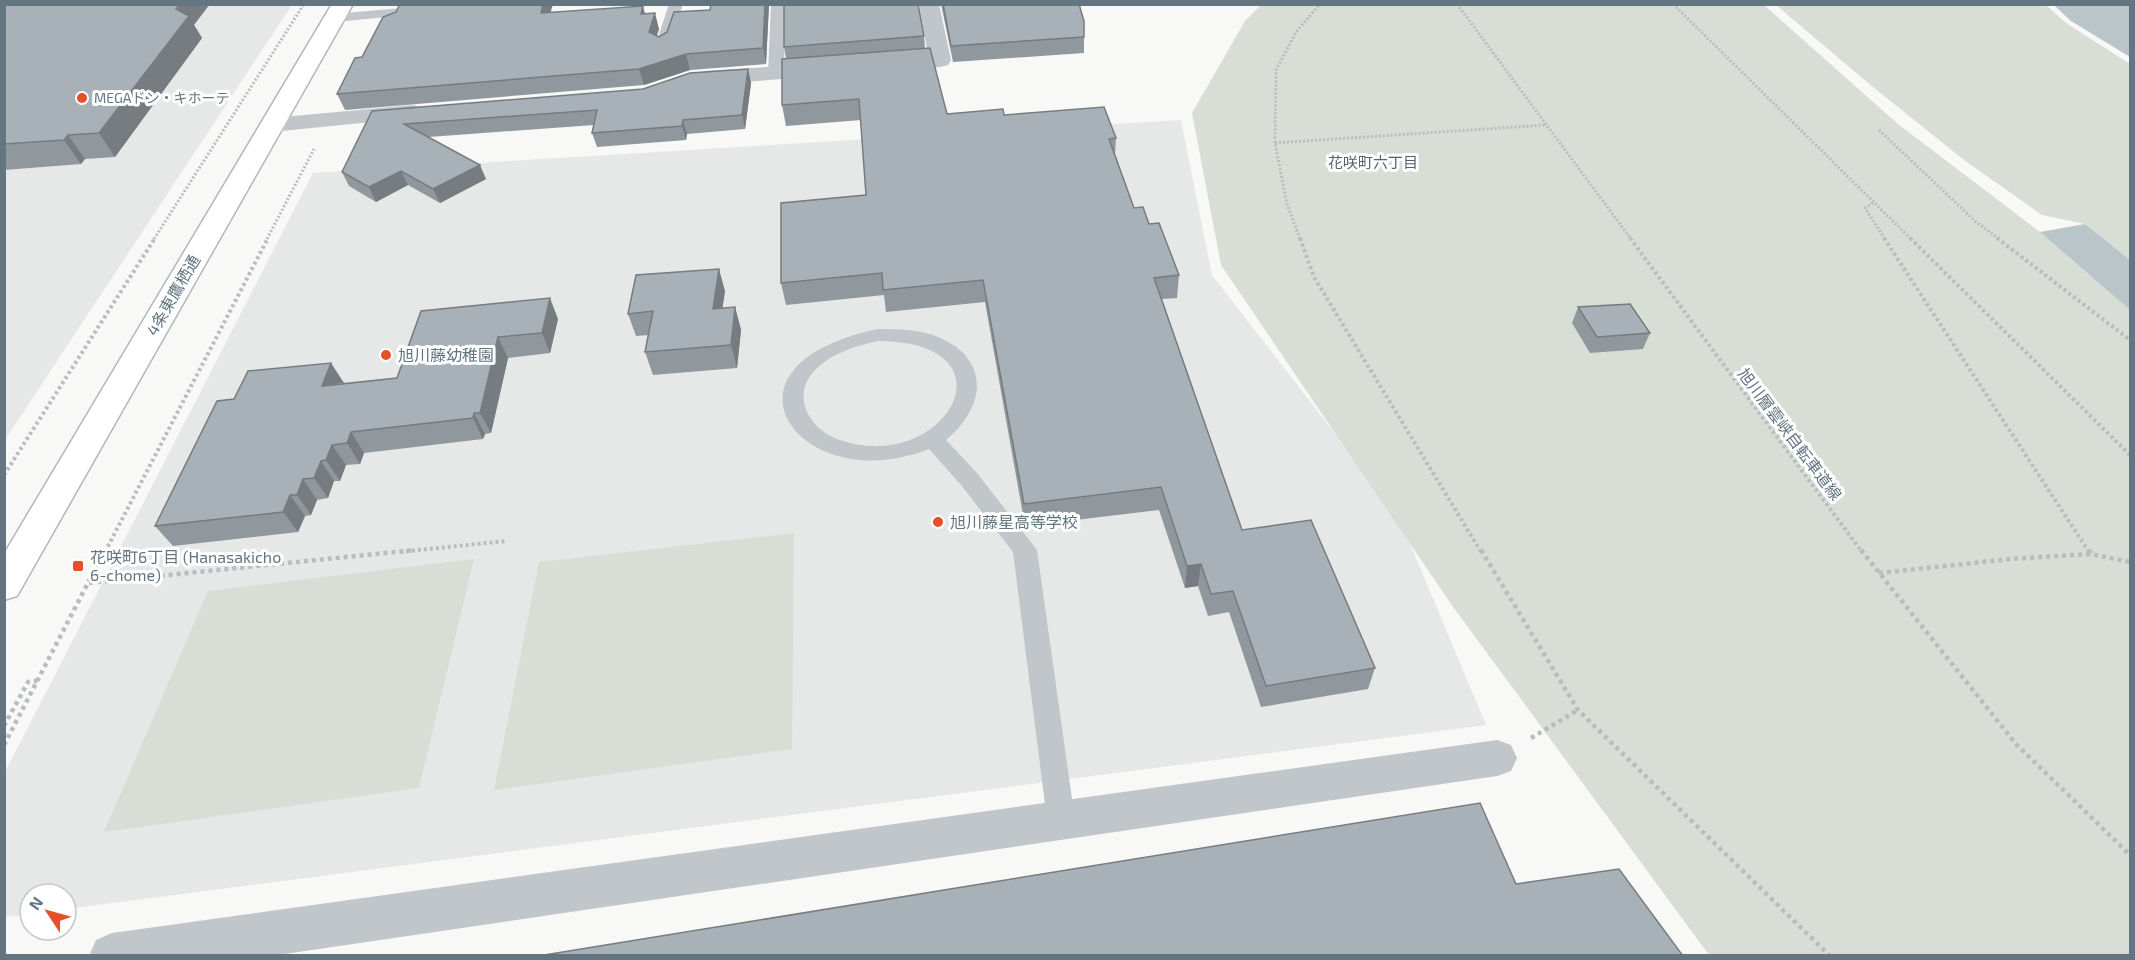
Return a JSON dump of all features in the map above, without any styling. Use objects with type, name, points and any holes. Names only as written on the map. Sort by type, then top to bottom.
[{"type":"highway","name":"4条東鷹栖通","points":[[4,585],[339,11]]},
{"type":"street","points":[[869,66],[940,60],[930,4]]},
{"type":"street","points":[[679,83],[690,79],[846,68]]},
{"type":"street","points":[[272,125],[435,110]]},
{"type":"street","points":[[112,956],[1497,758]]},
{"type":"lane","points":[[662,47],[676,4]]},
{"type":"lane","points":[[776,74],[778,4]]},
{"type":"lane","points":[[339,11],[440,9]]},
{"type":"lane","points":[[900,335],[939,345],[953,355],[963,368],[968,382],[967,397],[955,419],[932,438],[887,453],[840,450],[821,442],[806,430],[796,417],[793,401],[796,385],[805,370],[818,357],[856,339],[900,335]]},
{"type":"lane","points":[[932,438],[969,479],[1025,550],[1061,820]]},
{"type":"path","points":[[4,474],[304,4]]},
{"type":"path","points":[[1320,4],[1296,32],[1276,70],[1275,143],[1287,204],[1314,277],[1578,710],[1830,956]]},
{"type":"path","name":"旭川層雲峡自転車道線","points":[[1457,4],[1878,573],[2016,744],[2130,855]]},
{"type":"path","points":[[1673,4],[2130,455]]},
{"type":"path","points":[[4,745],[329,119]]},
{"type":"path","points":[[1275,143],[1545,125]]},
{"type":"path","points":[[1879,130],[1975,221],[2130,340]]},
{"type":"path","points":[[1873,203],[1865,208],[2091,554]]},
{"type":"path","points":[[89,583],[506,540]]},
{"type":"path","points":[[1878,573],[2011,559],[2091,554],[2130,562]]},
{"type":"path","points":[[4,726],[28,682],[38,681]]},
{"type":"path","points":[[1497,758],[1578,710]]},
{"type":"shaded area","points":[[5,5],[292,5],[5,440]]},
{"type":"shaded area","points":[[1261,5],[1764,5],[1898,124],[2040,232],[2130,310],[2130,955],[1709,955],[1451,604],[1221,265],[1192,113],[1245,21]]},
{"type":"shaded area","points":[[1776,5],[2046,5],[2066,23],[2130,64],[2130,260],[2085,224],[2042,215],[1964,160]]},
{"type":"shaded area","points":[[2054,5],[2130,5],[2130,57],[2071,21]]},
{"type":"shaded area","name":"旭川藤星高等学校","points":[[1181,120],[1212,275],[1398,515],[1486,725],[78,907],[78,882],[18,882],[18,915],[5,917],[4,774],[313,173]]},
{"type":"shaded area","points":[[2085,224],[2130,260],[2130,310],[2040,232]]},
{"type":"shaded area","points":[[794,533],[792,749],[494,790],[539,562]]},
{"type":"shaded area","points":[[474,559],[419,788],[104,832],[208,591]]},
{"type":"building","name":"MEGAドン・キホーテ","points":[[4,4],[180,4],[176,9],[189,16],[99,133],[68,135],[64,140],[4,144]]},
{"type":"building","points":[[400,4],[543,4],[541,13],[643,6],[641,14],[655,13],[649,32],[659,37],[667,32],[674,12],[710,10],[711,4],[765,4],[763,48],[686,54],[639,69],[337,94],[355,58],[362,57],[383,17],[396,12]]},
{"type":"building","points":[[784,4],[918,4],[924,36],[784,47]]},
{"type":"building","points":[[943,4],[1079,4],[1084,21],[1084,37],[951,46]]},
{"type":"building","points":[[930,48],[947,114],[1003,109],[1004,115],[1104,107],[1116,138],[1109,139],[1134,208],[1143,207],[1149,224],[1159,223],[1179,275],[1154,278],[1242,530],[1311,520],[1375,668],[1266,686],[1233,591],[1211,594],[1201,564],[1187,566],[1161,487],[1024,504],[983,280],[883,290],[882,273],[781,283],[781,203],[866,195],[859,99],[782,105],[782,59]]},
{"type":"building","points":[[748,69],[742,115],[683,120],[682,126],[592,133],[597,110],[404,124],[480,165],[433,189],[401,171],[369,187],[342,172],[372,111],[643,89],[690,73]]},
{"type":"building","points":[[719,269],[713,309],[735,307],[731,345],[645,352],[653,311],[628,314],[636,275]]},
{"type":"building","points":[[550,298],[542,333],[498,337],[480,413],[474,413],[473,418],[351,432],[347,443],[332,445],[326,460],[321,461],[314,478],[303,479],[297,495],[290,495],[283,512],[155,526],[217,401],[234,399],[248,371],[331,363],[322,386],[397,378],[421,311]]},
{"type":"building","points":[[1630,304],[1650,333],[1597,337],[1578,307]]},
{"type":"building","points":[[1480,803],[1516,884],[1619,869],[1683,956],[538,956]]},
{"type":"place","name":"MEGAドン・キホーテ","points":[[82,98]]},
{"type":"place","name":"旭川藤幼稚園","points":[[386,355]]},
{"type":"place","name":"旭川藤星高等学校","points":[[938,522]]},
{"type":"place","name":"花咲町6丁目 (Hanasakicho 6-chome)","points":[[78,566]]},
{"type":"district","name":"花咲町六丁目","points":[[1373,163]]}]
